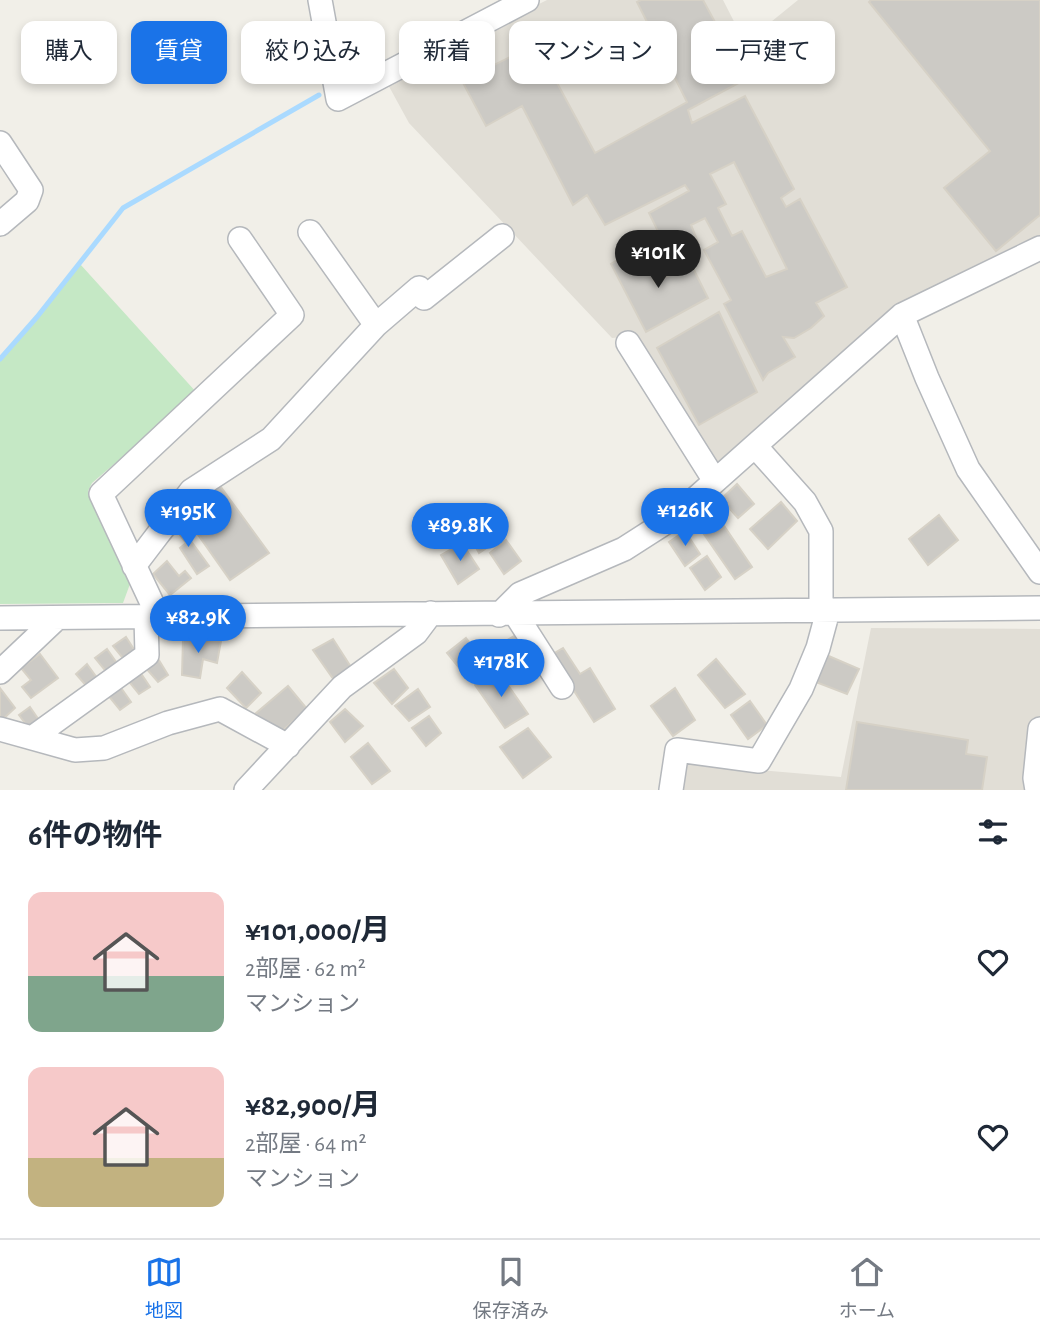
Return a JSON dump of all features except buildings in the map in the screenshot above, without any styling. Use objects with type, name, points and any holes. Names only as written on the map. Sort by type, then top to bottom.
[{"type":"street","points":[[320,0],[338,99],[527,0]]},
{"type":"street","points":[[0,143],[31,190],[27,201],[0,224]]},
{"type":"street","points":[[310,232],[376,325]]},
{"type":"street","points":[[134,566],[191,491],[271,439],[376,325],[419,288],[424,298],[502,236]]},
{"type":"street","points":[[32,738],[147,655],[152,603],[101,494],[292,315],[240,239]]},
{"type":"street","points":[[508,615],[520,594],[624,549],[677,515],[902,315],[1040,248]]},
{"type":"street","points":[[902,315],[968,469],[1040,572]]},
{"type":"street","points":[[628,343],[718,479]]},
{"type":"street","points":[[671,790],[677,750],[759,761],[801,689],[818,648],[824,612],[821,531],[805,502],[755,446]]},
{"type":"street","points":[[0,618],[1040,608]]},
{"type":"street","points":[[246,790],[342,687],[416,633],[431,612]]},
{"type":"street","points":[[508,615],[562,687]]},
{"type":"street","points":[[0,672],[57,618]]},
{"type":"street","points":[[0,729],[75,750],[104,748],[168,723],[220,709],[288,746]]},
{"type":"street","points":[[1037,790],[1035,778],[1040,729]]},
{"type":"shaded area","points":[[547,0],[723,0],[734,21],[691,21],[691,84],[835,84],[835,21],[772,21],[798,0],[1040,0],[1040,237],[1017,245],[901,302],[709,473],[623,337],[612,338],[409,123],[386,81],[399,74],[399,84],[495,84],[495,26]]},
{"type":"shaded area","points":[[871,628],[1040,629],[1040,790],[677,790],[682,758],[760,770],[841,777]]},
{"type":"green space","points":[[80,264],[197,393],[92,483],[88,491],[130,584],[123,603],[0,604],[0,358]]},
{"type":"waterway","points":[[0,359],[37,317],[123,208],[319,95]]}]
